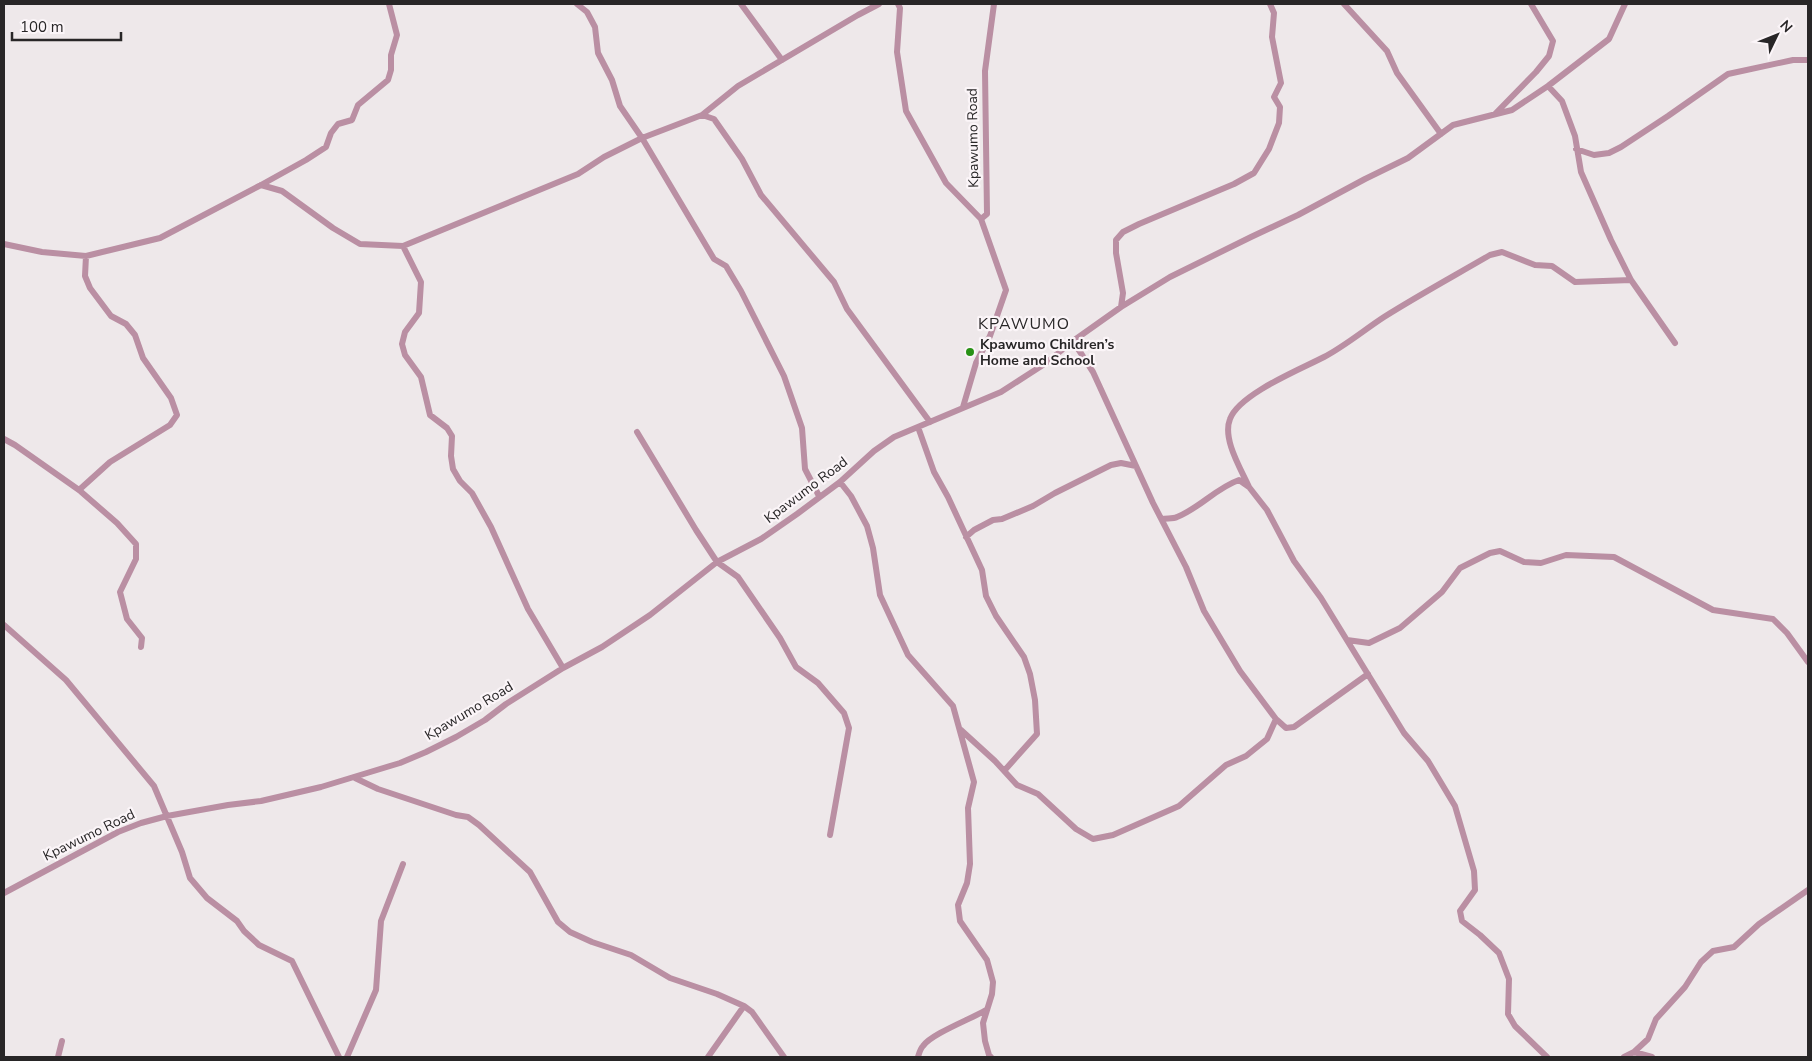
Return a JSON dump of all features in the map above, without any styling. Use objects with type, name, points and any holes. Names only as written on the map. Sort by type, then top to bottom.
[{"type":"street","points":[[4,244],[42,252],[86,256],[160,238],[262,185],[326,148],[330,133],[338,124],[352,120],[358,105],[388,80],[391,70],[391,55],[397,35],[389,4]]},
{"type":"street","points":[[578,4],[587,12],[595,27],[598,53],[612,80],[620,106],[642,138],[714,259],[726,266],[741,291],[784,376],[802,428],[805,469],[819,496]]},
{"type":"street","points":[[741,4],[782,60]]},
{"type":"street","points":[[262,185],[282,191],[332,228],[360,244],[402,246],[578,174],[604,157],[642,138],[702,115],[738,86],[879,4]]},
{"type":"street","points":[[898,4],[900,8],[896,52],[906,111],[946,183],[981,219],[1006,290],[990,336],[976,363],[963,407]]},
{"type":"street","name":"Kpawumo Road","points":[[981,219],[987,214],[984,71],[994,4]]},
{"type":"street","points":[[1121,307],[1123,293],[1116,253],[1116,240],[1123,232],[1234,184],[1254,173],[1268,149],[1279,123],[1280,107],[1274,98],[1281,83],[1272,37],[1274,13],[1270,4]]},
{"type":"street","points":[[1344,4],[1387,51],[1398,72],[1441,134]]},
{"type":"street","points":[[1494,115],[1549,56],[1553,41],[1531,4]]},
{"type":"street","name":"Kpawumo Road","points":[[4,893],[118,832],[141,823],[167,816],[261,801],[355,778],[400,763],[456,737],[563,668],[602,647],[650,616],[717,562],[761,539],[840,482],[894,437],[1001,392],[1046,363],[1121,307],[1170,277],[1298,216],[1408,158],[1454,125],[1512,110],[1548,86],[1609,39],[1625,4]]},
{"type":"street","points":[[1576,149],[1594,155],[1609,153],[1622,147],[1728,74],[1792,60],[1808,60]]},
{"type":"street","points":[[1548,86],[1562,101],[1575,136],[1581,172],[1631,280],[1675,343]]},
{"type":"street","points":[[702,115],[714,119],[742,159],[761,195],[834,282],[847,309],[930,422]]},
{"type":"street","points":[[402,246],[421,282],[419,313],[406,332],[402,344],[405,355],[421,377],[430,415],[447,428],[452,436],[454,469],[460,481],[472,493],[491,527],[528,609],[563,668]]},
{"type":"street","points":[[1547,1057],[1515,1026],[1508,1014],[1509,978],[1499,953],[1462,921],[1460,911],[1475,890],[1474,871],[1455,806],[1428,761],[1404,733],[1322,598],[1294,561],[1267,510],[1250,487],[1228,437],[1230,418],[1243,402],[1260,390],[1325,357],[1413,299],[1490,255],[1502,252],[1535,265],[1552,266],[1575,282],[1631,280]]},
{"type":"street","points":[[79,490],[110,462],[170,426],[177,415],[171,398],[143,358],[135,335],[126,324],[111,316],[90,288],[85,276],[86,256]]},
{"type":"street","points":[[1073,341],[1093,372],[1136,466],[1186,567],[1204,611],[1240,671],[1276,719],[1286,728],[1294,727],[1368,674]]},
{"type":"street","points":[[918,427],[934,472],[948,496],[982,570],[986,596],[1024,657],[1030,674],[1035,700],[1037,734],[1004,771]]},
{"type":"street","points":[[637,432],[717,562],[738,577],[780,638],[796,668],[818,683],[844,713],[849,728],[830,835]]},
{"type":"street","points":[[4,439],[23,450],[79,490],[117,523],[136,544],[136,559],[120,592],[127,618],[142,638],[141,647]]},
{"type":"street","points":[[966,537],[974,530],[993,520],[1002,519],[1033,506],[1111,465],[1121,463],[1136,466]]},
{"type":"street","points":[[1162,519],[1176,517],[1239,480],[1250,487]]},
{"type":"street","points":[[840,482],[851,496],[868,526],[880,596],[908,655],[953,706],[974,782],[968,808],[970,864],[967,884],[958,905],[960,920],[987,960],[993,982],[992,994],[983,1023],[985,1041],[991,1057]]},
{"type":"street","points":[[1347,640],[1369,643],[1400,628],[1442,592],[1460,568],[1490,553],[1500,552],[1524,562],[1541,562],[1566,555],[1614,557],[1714,610],[1773,619],[1808,662]]},
{"type":"street","points":[[4,625],[66,680],[154,786],[182,852],[190,878],[201,891],[236,921],[259,945],[292,961],[339,1057]]},
{"type":"street","points":[[960,730],[1004,771],[1017,786],[1038,794],[1076,828],[1092,839],[1113,835],[1179,806],[1226,765],[1246,756],[1267,739],[1276,719]]},
{"type":"street","points":[[355,778],[378,789],[456,815],[468,817],[530,872],[558,922],[570,932],[592,942],[631,955],[670,978],[717,994],[744,1006],[752,1012],[784,1057]]},
{"type":"street","points":[[347,1057],[376,990],[381,921],[403,864]]},
{"type":"street","points":[[1624,1057],[1634,1052],[1648,1039],[1656,1019],[1685,987],[1700,962],[1713,951],[1734,947],[1759,924],[1808,890]]},
{"type":"street","points":[[708,1057],[744,1006]]},
{"type":"street","points":[[918,1057],[923,1045],[944,1031],[986,1010]]},
{"type":"street","points":[[58,1057],[62,1041]]},
{"type":"street","points":[[1634,1052],[1652,1057]]},
{"type":"place","name":"Kpawumo Children’s Home and School","points":[[970,352]]},
{"type":"district","name":"KPAWUMO","points":[[1024,324]]}]
